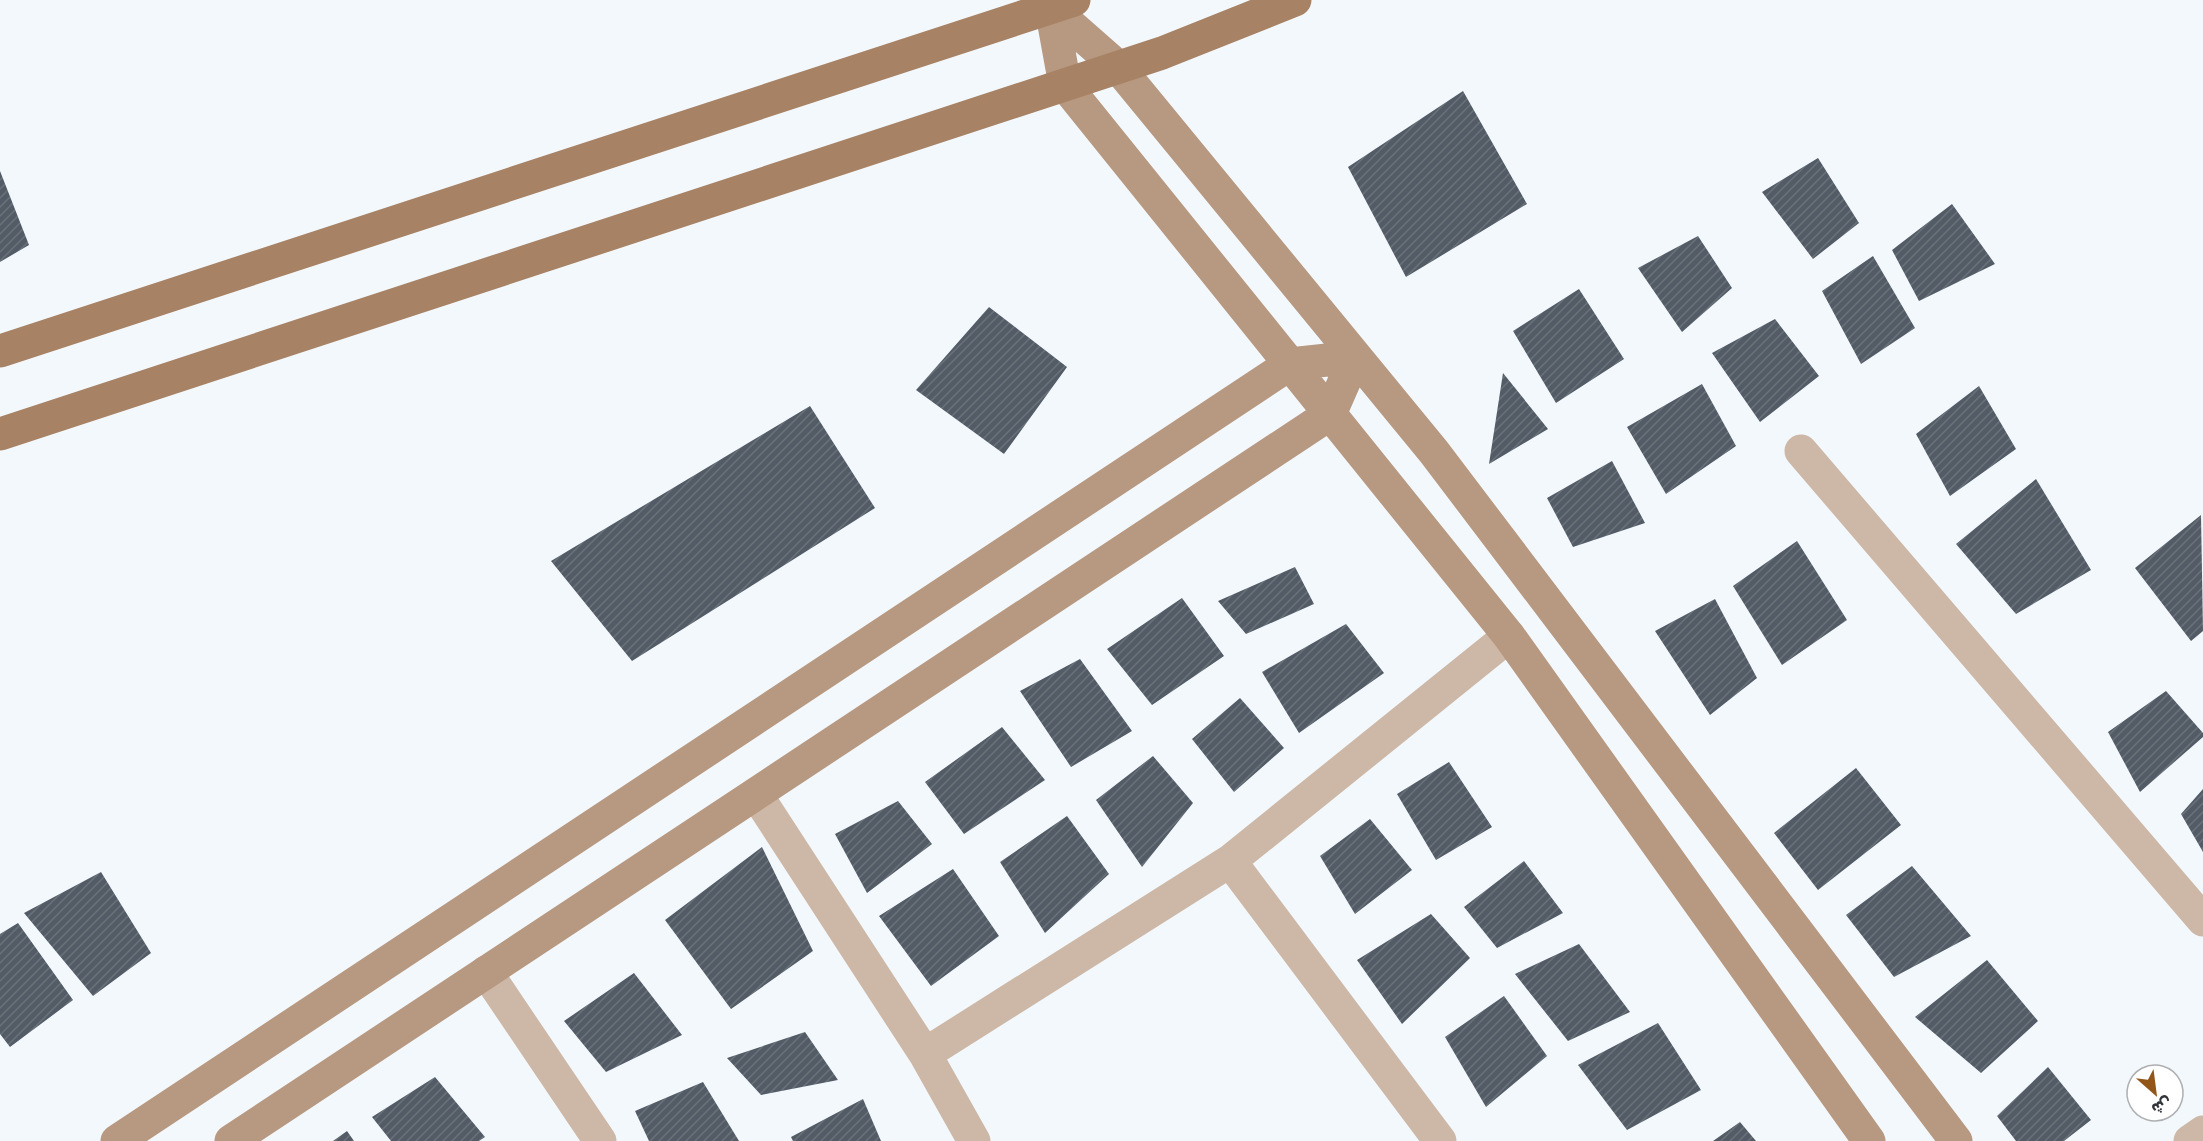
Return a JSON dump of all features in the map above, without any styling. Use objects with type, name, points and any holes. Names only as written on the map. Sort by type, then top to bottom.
[{"type":"main road","points":[[0,434],[1162,53],[1295,0]]},
{"type":"main road","points":[[0,351],[1063,4]]},
{"type":"street","points":[[1063,4],[1118,67],[1434,452],[1956,1141]]},
{"type":"street","points":[[1063,4],[1065,85],[1509,636],[1869,1141]]},
{"type":"street","points":[[117,1141],[1290,364],[1355,357]]},
{"type":"street","points":[[231,1141],[1330,414],[1355,357]]},
{"type":"street","points":[[1801,451],[2203,920]]},
{"type":"street","points":[[925,1054],[1230,861],[1509,636]]},
{"type":"street","points":[[756,794],[925,1054],[974,1141]]},
{"type":"street","points":[[1230,861],[1440,1141]]},
{"type":"street","points":[[486,972],[600,1141]]},
{"type":"street","points":[[2190,1141],[2203,1132]]},
{"type":"building","points":[[1463,91],[1527,204],[1406,277],[1348,167]]},
{"type":"building","points":[[1818,158],[1859,223],[1813,259],[1762,192]]},
{"type":"building","points":[[0,171],[29,245],[0,262]]},
{"type":"building","points":[[1952,204],[1995,264],[1919,301],[1892,250]]},
{"type":"building","points":[[1698,236],[1732,288],[1682,332],[1638,268]]},
{"type":"building","points":[[1873,256],[1915,328],[1861,364],[1822,291]]},
{"type":"building","points":[[1579,289],[1624,359],[1556,403],[1513,331]]},
{"type":"building","points":[[989,307],[1067,367],[1004,454],[916,390]]},
{"type":"building","points":[[1775,319],[1819,376],[1760,422],[1712,353]]},
{"type":"building","points":[[1503,373],[1548,429],[1489,464]]},
{"type":"building","points":[[1702,384],[1736,446],[1666,494],[1627,427]]},
{"type":"building","points":[[1979,386],[2016,449],[1950,496],[1916,434]]},
{"type":"building","points":[[810,406],[875,508],[632,661],[551,561]]},
{"type":"building","points":[[1612,461],[1645,523],[1573,547],[1547,498]]},
{"type":"building","points":[[2036,479],[2091,570],[2016,614],[1956,544]]},
{"type":"building","points":[[2201,515],[2203,631],[2191,641],[2135,568]]},
{"type":"building","points":[[1797,541],[1847,620],[1782,665],[1733,586]]},
{"type":"building","points":[[1295,567],[1314,604],[1246,634],[1218,601]]},
{"type":"building","points":[[1182,598],[1224,656],[1152,705],[1107,649]]},
{"type":"building","points":[[1715,599],[1757,678],[1710,715],[1655,631]]},
{"type":"building","points":[[1346,624],[1384,673],[1299,733],[1262,672]]},
{"type":"building","points":[[1080,659],[1132,731],[1071,767],[1020,691]]},
{"type":"building","points":[[2166,691],[2203,733],[2203,737],[2140,792],[2108,732]]},
{"type":"building","points":[[1240,698],[1284,748],[1234,792],[1192,739]]},
{"type":"building","points":[[1002,727],[1045,780],[964,834],[925,782]]},
{"type":"building","points":[[1153,756],[1193,803],[1142,867],[1096,800]]},
{"type":"building","points":[[1449,762],[1492,827],[1436,860],[1397,794]]},
{"type":"building","points":[[1856,768],[1901,825],[1818,890],[1774,833]]},
{"type":"building","points":[[2203,789],[2203,852],[2181,814]]},
{"type":"building","points":[[898,801],[932,844],[867,893],[835,834]]},
{"type":"building","points":[[1067,816],[1109,874],[1045,933],[1000,862]]},
{"type":"building","points":[[1370,819],[1412,870],[1355,914],[1320,856]]},
{"type":"building","points":[[762,847],[813,951],[731,1009],[665,920]]},
{"type":"building","points":[[1524,861],[1563,913],[1497,948],[1464,907]]},
{"type":"building","points":[[1912,866],[1971,936],[1894,977],[1846,915]]},
{"type":"building","points":[[953,869],[999,936],[931,986],[879,916]]},
{"type":"building","points":[[101,872],[151,953],[93,996],[24,913]]},
{"type":"building","points":[[1431,914],[1470,958],[1402,1024],[1357,960]]},
{"type":"building","points":[[18,923],[73,1000],[10,1047],[0,1034],[0,934]]},
{"type":"building","points":[[1579,944],[1630,1012],[1568,1041],[1515,974]]},
{"type":"building","points":[[1987,960],[2038,1021],[1981,1073],[1915,1017]]},
{"type":"building","points":[[634,973],[682,1035],[606,1072],[564,1021]]},
{"type":"building","points":[[1504,996],[1547,1056],[1486,1107],[1445,1037]]},
{"type":"building","points":[[1658,1023],[1701,1090],[1627,1130],[1578,1065]]},
{"type":"building","points":[[805,1032],[838,1080],[761,1095],[727,1058]]},
{"type":"building","points":[[2048,1067],[2091,1120],[2064,1141],[2016,1141],[1997,1116]]},
{"type":"building","points":[[435,1077],[485,1137],[479,1141],[391,1141],[372,1117]]},
{"type":"building","points":[[703,1082],[739,1141],[649,1141],[635,1111]]},
{"type":"building","points":[[863,1099],[881,1141],[793,1141],[791,1137]]},
{"type":"building","points":[[1740,1122],[1756,1141],[1713,1141]]},
{"type":"building","points":[[347,1131],[354,1141],[333,1141]]}]
